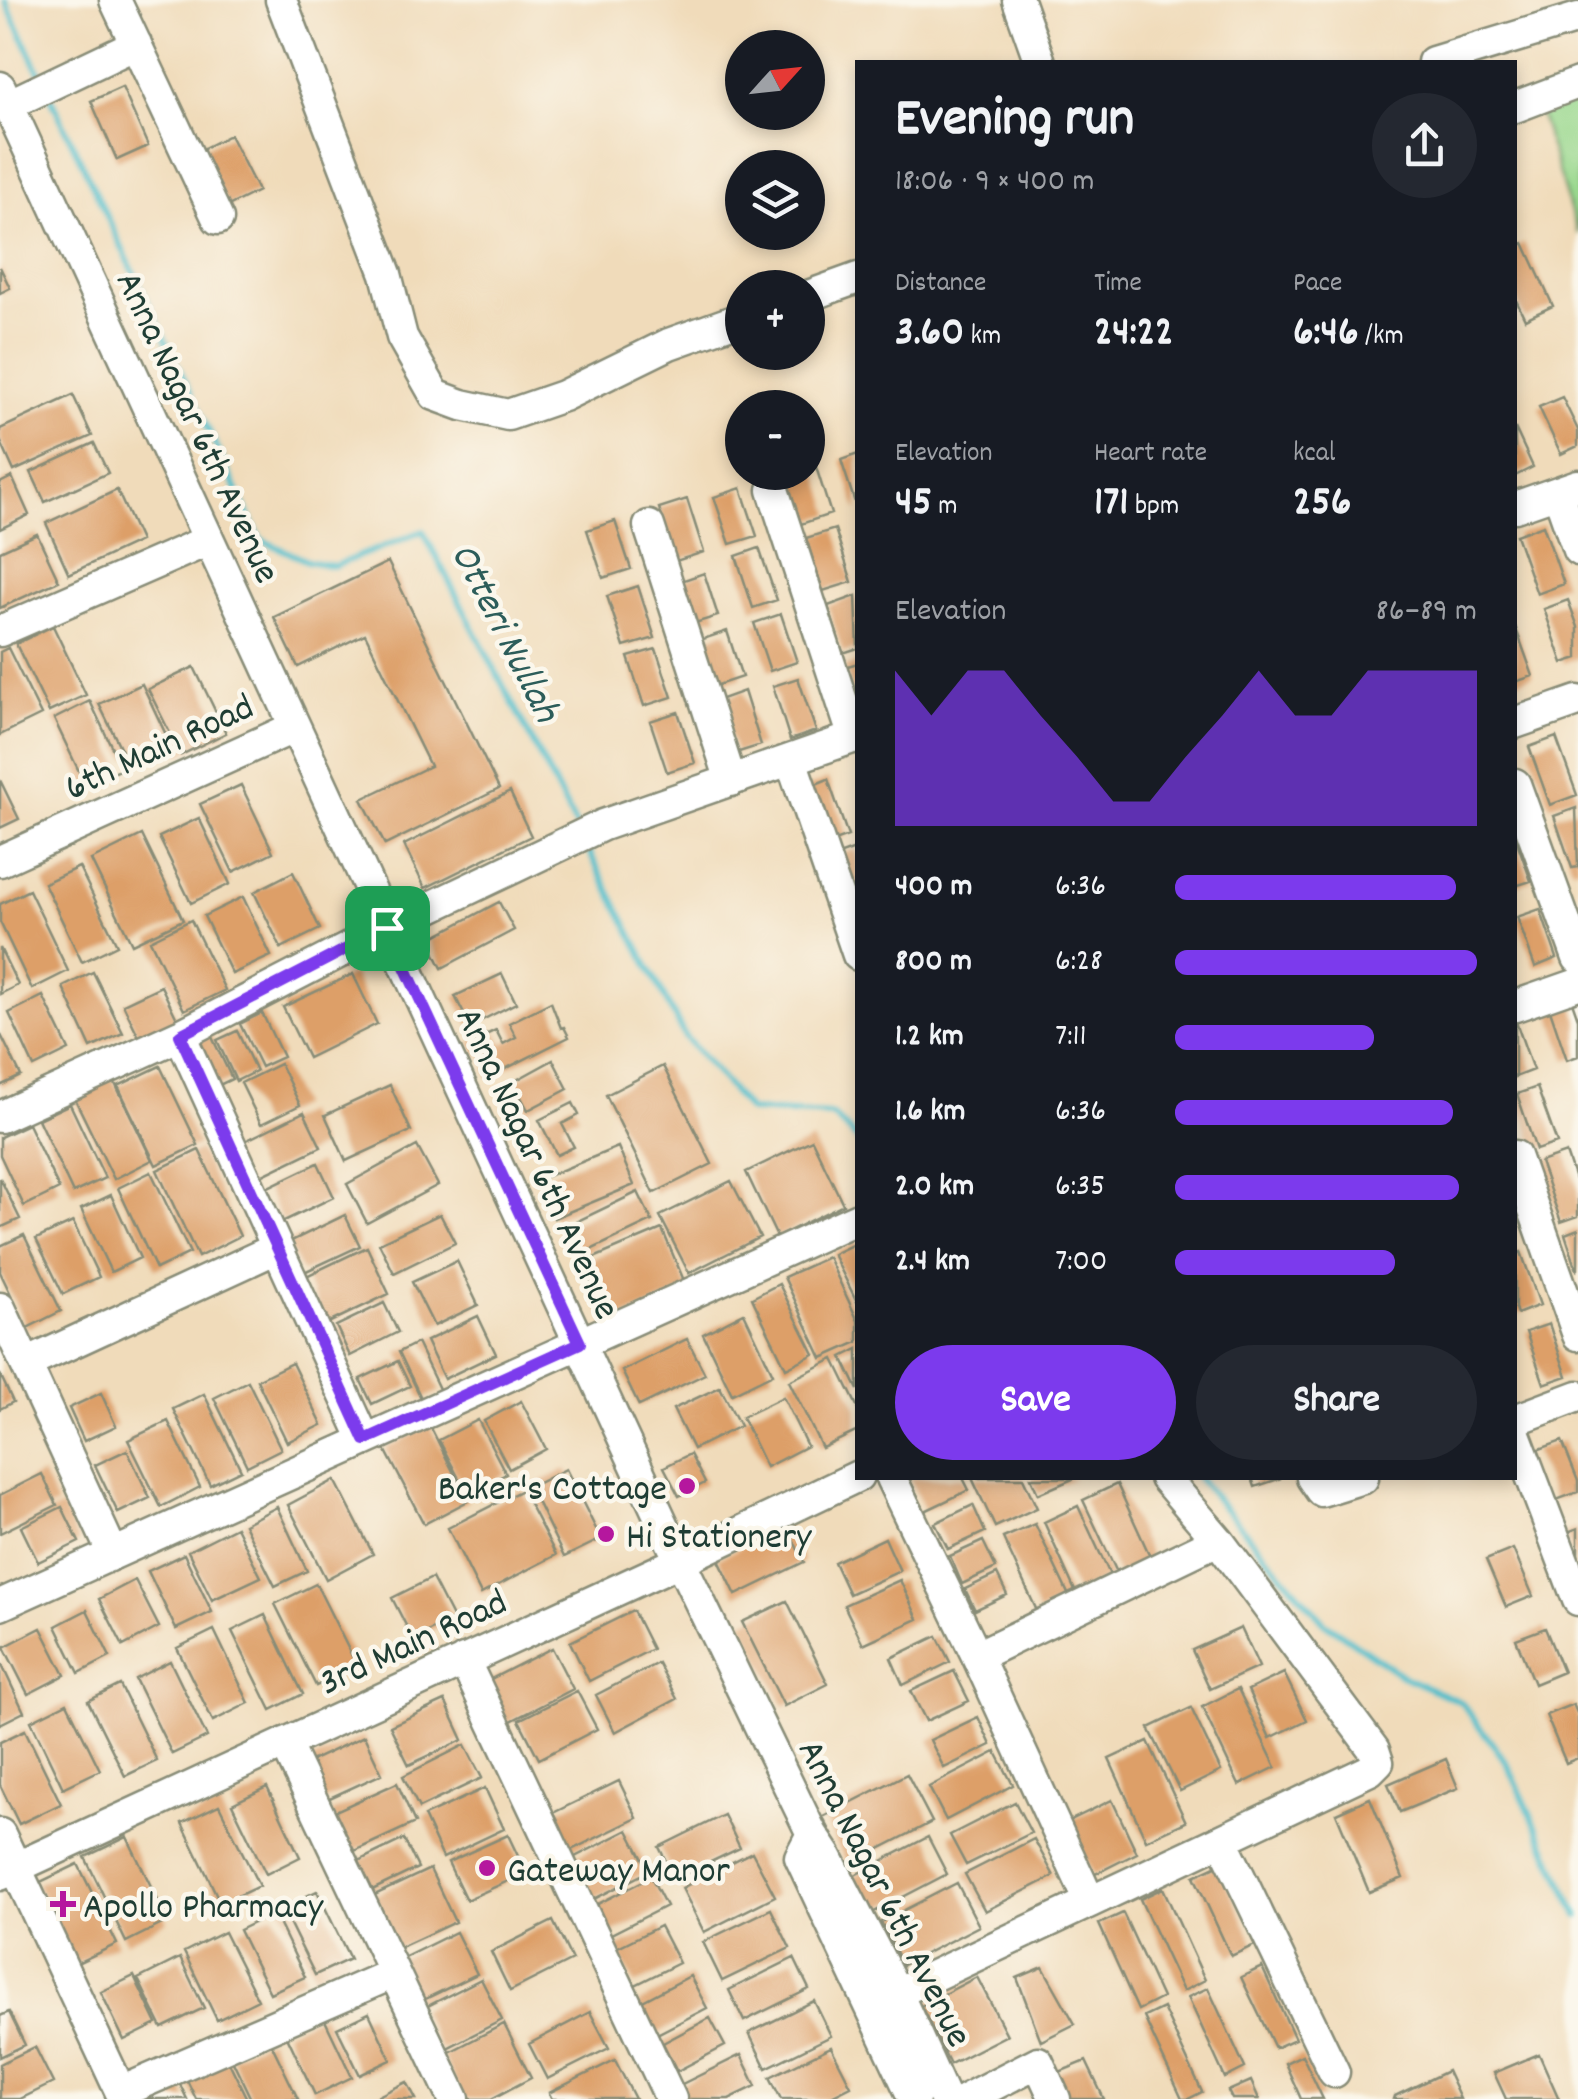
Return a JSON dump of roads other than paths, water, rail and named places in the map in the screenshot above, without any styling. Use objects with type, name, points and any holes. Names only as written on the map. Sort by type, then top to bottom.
[{"type":"street","points":[[115,0],[218,219]]},
{"type":"street","points":[[280,0],[386,274],[402,337],[435,395],[508,414],[562,396],[669,344],[725,324]]},
{"type":"street","points":[[1018,0],[1039,60]]},
{"type":"street","points":[[1440,60],[1578,18]]},
{"type":"street","points":[[4,96],[46,86],[136,44]]},
{"type":"street","points":[[1517,106],[1578,83]]},
{"type":"street","name":"Anna Nagar 6th Avenue","points":[[4,96],[680,1560],[812,1834],[897,1994],[945,2099]]},
{"type":"street","points":[[825,290],[855,279]]},
{"type":"street","points":[[1517,506],[1568,489],[1578,550]]},
{"type":"street","points":[[773,490],[855,734]]},
{"type":"street","points":[[649,526],[731,781]]},
{"type":"street","points":[[0,630],[209,540]]},
{"type":"street","points":[[1517,722],[1578,701]]},
{"type":"street","name":"6th Main Road","points":[[0,861],[295,726]]},
{"type":"street","points":[[0,1117],[180,1035],[387,928],[603,825],[855,737]]},
{"type":"street","points":[[791,760],[855,946]]},
{"type":"street","points":[[1517,790],[1578,958]]},
{"type":"street","points":[[1517,1005],[1578,984]]},
{"type":"street","points":[[180,1035],[365,1440]]},
{"type":"street","points":[[1517,1162],[1578,1335]]},
{"type":"street","points":[[0,1605],[855,1219]]},
{"type":"street","points":[[26,1364],[277,1248]]},
{"type":"street","points":[[0,1308],[113,1554]]},
{"type":"street","points":[[1517,1419],[1578,1396]]},
{"type":"street","points":[[1517,1439],[1578,1600]]},
{"type":"street","name":"3rd Main Road","points":[[8,1871],[855,1477]]},
{"type":"street","points":[[892,1480],[1090,1902]]},
{"type":"street","points":[[897,1994],[1370,1770],[1378,1762],[1374,1750],[1218,1540],[1167,1480]]},
{"type":"street","points":[[1313,1480],[1321,1491],[1357,1480]]},
{"type":"street","points":[[977,1656],[1218,1540]]},
{"type":"street","points":[[464,1660],[671,2099]]},
{"type":"street","points":[[285,1743],[454,2099]]},
{"type":"street","points":[[0,1834],[8,1871],[122,2095],[394,1972]]},
{"type":"street","points":[[812,1834],[800,1857],[914,2099]]},
{"type":"street","points":[[1222,1840],[1334,2072]]},
{"type":"street","points":[[966,2099],[1038,2062],[1055,2099]]},
{"type":"waterway","name":"Otteri Nullah","points":[[5,0],[43,80]]},
{"type":"waterway","name":"Otteri Nullah","points":[[50,96],[260,539],[307,561],[334,566],[423,531],[576,826]]},
{"type":"waterway","name":"Otteri Nullah","points":[[584,842],[685,1037],[749,1111],[832,1115],[855,1137]]},
{"type":"waterway","name":"Otteri Nullah","points":[[1200,1480],[1324,1622],[1406,1678],[1461,1702],[1507,1763],[1578,1916]]},
{"type":"place","name":"Baker's Cottage","points":[[687,1486]]},
{"type":"place","name":"Hi Stationery","points":[[606,1534]]},
{"type":"place","name":"Gateway Manor","points":[[487,1868]]},
{"type":"place","name":"Apollo Pharmacy","points":[[63,1904]]}]
